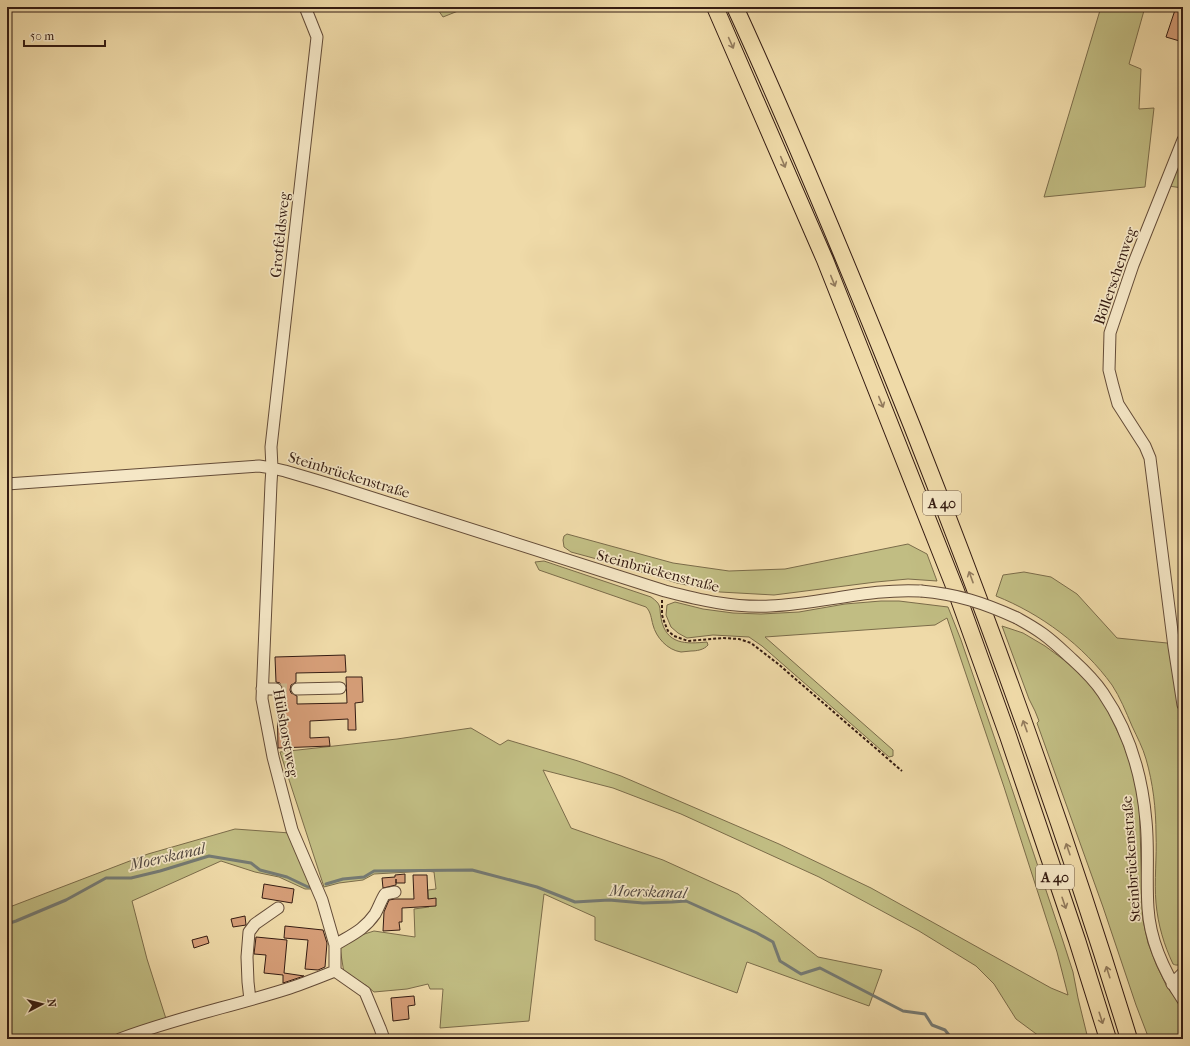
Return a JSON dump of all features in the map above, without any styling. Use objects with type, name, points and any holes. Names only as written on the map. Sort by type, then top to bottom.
[{"type":"highway","name":"A 40","points":[[715,7],[825,260],[956,591],[1008,736],[1077,940],[1108,1039]]},
{"type":"highway","name":"A 40","points":[[735,7],[776,97],[842,252],[908,414],[959,545],[1062,833],[1129,1039]]},
{"type":"street","name":"Grotfeldsweg","points":[[272,468],[271,447],[317,37],[305,7]]},
{"type":"street","name":"Böllerschenweg","points":[[1183,140],[1133,265],[1110,334],[1109,370],[1118,404],[1145,446],[1150,458],[1174,647],[1183,705]]},
{"type":"street","name":"Steinbrückenstraße","points":[[7,484],[259,466],[272,468],[329,484],[665,591],[716,603],[742,606],[771,606],[890,591],[921,591],[966,598],[992,607],[1017,618],[1042,633],[1059,646],[1103,692],[1126,733],[1140,776],[1146,815],[1148,909],[1151,929],[1163,966],[1172,984],[1183,1000]]},
{"type":"street","name":"Hülshorstweg","points":[[272,468],[262,699],[273,757],[292,830],[322,900],[336,945],[335,971]]},
{"type":"street","points":[[296,689],[340,688]]},
{"type":"street","points":[[262,689],[276,689]]},
{"type":"street","points":[[336,945],[360,931],[368,923],[376,912],[385,894],[396,892]]},
{"type":"street","points":[[250,1000],[247,963],[248,932],[255,924],[278,908]]},
{"type":"street","points":[[120,1039],[290,988],[335,971],[365,992],[384,1039]]},
{"type":"street","points":[[1172,984],[1183,974]]},
{"type":"path","points":[[665,591],[662,601],[662,615],[668,631],[674,636],[688,641],[723,638],[739,639],[751,643],[777,663],[902,771]]},
{"type":"shaded area","points":[[436,7],[468,7],[443,17]]},
{"type":"shaded area","points":[[1101,7],[1145,7],[1129,64],[1141,69],[1139,109],[1154,108],[1145,187],[1044,197]]},
{"type":"shaded area","points":[[1183,148],[1183,188],[1168,186]]},
{"type":"shaded area","points":[[567,534],[673,563],[729,571],[785,569],[908,544],[927,554],[937,581],[908,579],[774,595],[720,592],[677,583],[571,552],[564,547],[563,540],[564,536]]},
{"type":"shaded area","points":[[544,561],[651,597],[657,602],[660,608],[664,627],[672,638],[678,641],[692,643],[707,642],[708,645],[695,651],[681,652],[671,649],[659,638],[654,630],[650,613],[646,607],[539,570],[535,562]]},
{"type":"shaded area","points":[[1024,572],[1051,577],[1077,594],[1117,638],[1177,644],[1183,689],[1183,963],[1177,965],[1173,964],[1164,942],[1158,919],[1155,895],[1155,806],[1151,777],[1143,751],[1123,705],[1112,685],[1101,670],[1060,632],[1013,603],[996,596],[1003,575]]},
{"type":"shaded area","points":[[899,601],[948,607],[961,640],[1009,780],[1073,972],[1088,1039],[1043,1039],[1016,1019],[994,984],[976,966],[919,931],[819,877],[681,814],[613,788],[543,770],[571,828],[663,860],[738,894],[818,957],[882,970],[869,1006],[747,962],[737,993],[595,940],[595,917],[544,894],[529,1021],[440,1028],[443,989],[430,989],[428,984],[407,989],[374,992],[367,986],[344,973],[339,942],[374,931],[415,937],[414,909],[429,907],[428,890],[436,889],[434,872],[427,871],[374,874],[363,880],[339,883],[324,887],[280,752],[397,739],[471,728],[500,745],[508,740],[578,761],[621,776],[779,844],[871,888],[1051,988],[1068,995],[1057,952],[1004,787],[947,618],[935,625],[765,637],[893,750],[893,756],[889,757],[762,646],[749,637],[713,635],[687,638],[671,627],[666,615],[667,605],[675,602],[703,609],[733,613],[761,614],[799,612],[845,604]]},
{"type":"shaded area","points":[[1002,626],[1023,633],[1045,646],[1080,674],[1095,691],[1107,709],[1122,741],[1132,768],[1139,799],[1143,920],[1148,943],[1156,964],[1167,987],[1183,1008],[1183,1039],[1149,1039],[1037,723],[1039,721],[1029,699]]},
{"type":"shaded area","points":[[235,829],[290,833],[315,889],[305,889],[279,877],[255,872],[221,861],[132,901],[147,959],[168,1025],[120,1039],[7,1039],[7,908],[148,854]]},
{"type":"building","points":[[1176,7],[1183,7],[1183,42],[1166,37]]},
{"type":"building","points":[[345,655],[346,672],[296,673],[296,682],[291,685],[290,690],[291,693],[297,696],[297,704],[347,703],[346,677],[362,677],[363,702],[355,703],[356,730],[348,730],[348,719],[310,721],[310,738],[329,737],[330,746],[278,748],[277,696],[282,693],[283,689],[280,683],[276,682],[275,657]]},
{"type":"building","points":[[405,874],[405,883],[396,883],[396,885],[383,888],[382,878],[395,877],[395,875]]},
{"type":"building","points":[[413,875],[427,875],[428,899],[436,898],[436,906],[402,908],[402,922],[399,922],[400,930],[383,931],[384,912],[389,900],[414,899]]},
{"type":"building","points":[[264,884],[294,889],[292,903],[262,898]]},
{"type":"building","points":[[245,916],[246,925],[233,927],[231,919]]},
{"type":"building","points":[[285,926],[323,930],[327,943],[325,967],[318,970],[305,969],[308,940],[284,938]]},
{"type":"building","points":[[207,936],[209,943],[194,948],[192,940]]},
{"type":"building","points":[[256,937],[287,940],[284,973],[304,976],[283,983],[283,975],[264,973],[266,955],[254,954]]},
{"type":"building","points":[[414,996],[415,1005],[408,1006],[409,1019],[393,1021],[391,998]]},
{"type":"waterway","name":"Moerskanal","points":[[7,924],[66,900],[106,878],[131,878],[209,856],[251,863],[260,870],[287,877],[308,887],[313,887]]},
{"type":"waterway","name":"Moerskanal","points":[[326,884],[343,879],[364,877],[374,871],[472,870],[537,887],[575,902],[609,900],[643,903],[686,901],[757,933],[773,942],[780,961],[801,974],[820,968],[903,1011],[925,1014],[932,1025],[945,1030],[952,1039]]},
{"type":"tunnel","points":[[276,689],[297,689]]}]
